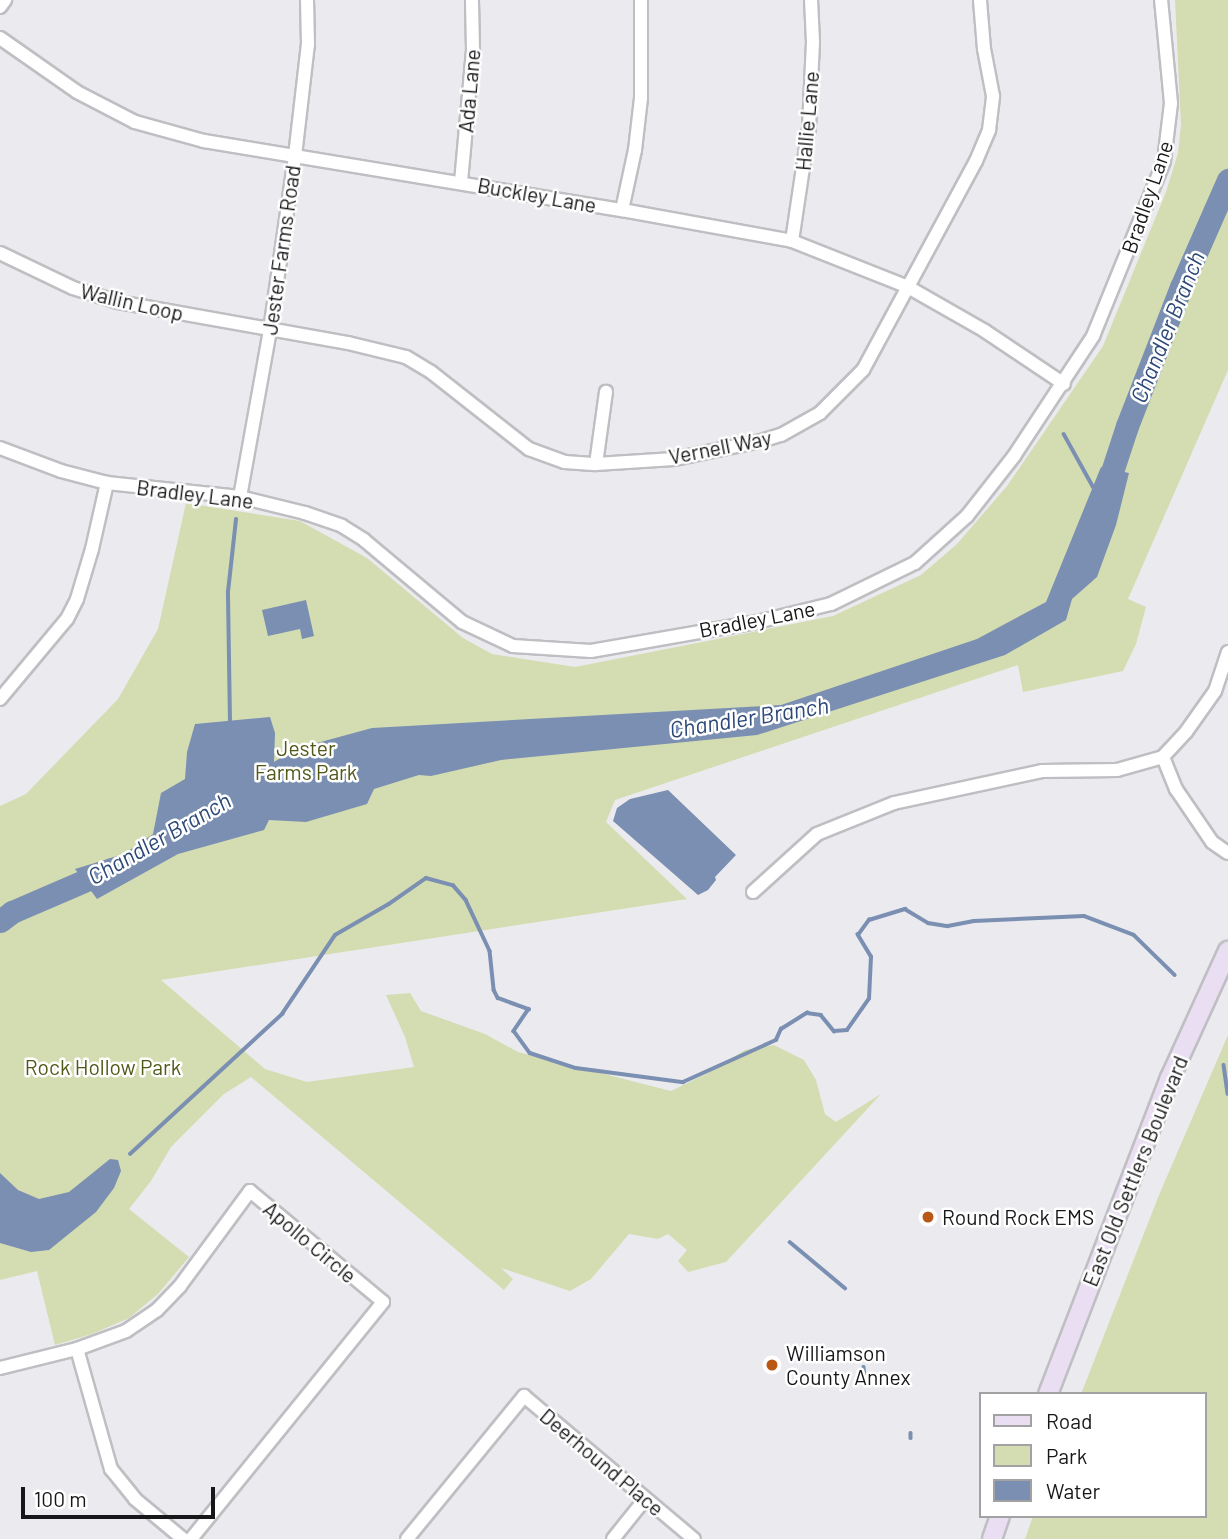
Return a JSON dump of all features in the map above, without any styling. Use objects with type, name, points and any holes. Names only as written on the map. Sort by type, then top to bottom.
[{"type":"main road","name":"East Old Settlers Boulevard","points":[[1049,1392],[1165,1091],[1228,951]]},
{"type":"main road","points":[[992,1539],[999,1518]]},
{"type":"street","points":[[0,7],[5,0]]},
{"type":"street","name":"Jester Farms Road","points":[[240,498],[270,330],[295,156],[308,44],[307,0]]},
{"type":"street","name":"Ada Lane","points":[[461,183],[473,49],[472,0]]},
{"type":"street","points":[[622,210],[641,98],[640,0]]},
{"type":"street","name":"Hallie Lane","points":[[792,242],[809,127],[813,42],[811,0]]},
{"type":"street","name":"Vernell Way","points":[[270,330],[348,343],[406,357],[431,372],[529,449],[565,462],[596,464],[674,459],[761,441],[802,424],[839,397],[863,370],[989,130],[993,96],[984,49],[980,0]]},
{"type":"street","name":"Bradley Lane","points":[[0,448],[61,471],[107,483],[240,498],[305,513],[342,526],[475,631],[513,646],[590,651],[757,622],[831,604],[915,563],[967,516],[1064,384],[1104,314],[1164,161],[1171,103],[1161,0]]},
{"type":"street","name":"Buckley Lane","points":[[0,38],[77,92],[135,122],[204,141],[622,210],[792,242],[908,287],[985,331],[1064,384]]},
{"type":"street","name":"Wallin Loop","points":[[0,253],[73,288],[118,302],[270,330]]},
{"type":"street","points":[[596,464],[606,392]]},
{"type":"street","points":[[0,699],[67,619],[77,599],[107,483]]},
{"type":"street","points":[[753,892],[817,834],[894,803],[1042,771],[1117,770],[1163,757],[1186,732],[1215,691],[1228,652]]},
{"type":"street","points":[[1163,757],[1176,789],[1212,842],[1228,853]]},
{"type":"street","name":"Apollo Circle","points":[[0,1368],[77,1349],[125,1331],[157,1310],[180,1286],[250,1191],[383,1302],[191,1539]]},
{"type":"street","points":[[77,1349],[111,1469],[135,1499],[183,1539]]},
{"type":"street","name":"Deerhound Place","points":[[408,1539],[524,1396],[694,1539]]},
{"type":"street","points":[[613,1539],[645,1499]]},
{"type":"green space","name":"Jester Farms Park","points":[[1175,0],[1228,0],[1228,370],[1128,599],[1146,607],[1136,644],[1123,671],[1023,692],[1018,665],[615,800],[606,822],[687,899],[161,980],[265,1069],[307,1082],[414,1067],[405,1037],[386,995],[410,993],[421,1011],[485,1034],[518,1052],[671,1091],[745,1050],[774,1045],[804,1060],[816,1080],[825,1114],[836,1122],[881,1094],[726,1262],[688,1272],[678,1261],[687,1250],[668,1234],[658,1239],[629,1234],[591,1279],[570,1291],[501,1268],[513,1279],[504,1290],[251,1077],[224,1094],[171,1147],[151,1181],[129,1209],[189,1257],[158,1294],[129,1318],[92,1334],[55,1345],[37,1271],[0,1280],[0,806],[26,794],[118,699],[158,629],[186,503],[300,521],[367,558],[463,638],[492,654],[575,667],[833,616],[921,575],[957,544],[1007,486],[1103,346],[1166,192],[1178,153],[1181,125]]},
{"type":"green space","points":[[1228,1035],[1228,1539],[1025,1539],[1032,1518],[1207,1518],[1207,1392],[1082,1392],[1159,1195]]},
{"type":"water","points":[[1101,467],[1129,473],[1116,525],[1097,577],[1072,599],[1066,620],[1005,655],[757,735],[501,760],[431,776],[419,775],[374,789],[367,804],[306,822],[269,820],[264,830],[178,854],[97,899],[75,869],[124,854],[153,834],[161,793],[185,779],[187,752],[195,724],[270,717],[275,733],[274,762],[295,749],[372,728],[781,705],[977,639],[1046,602]]},
{"type":"water","points":[[306,600],[314,636],[302,639],[300,629],[268,636],[262,610]]},
{"type":"water","points":[[668,790],[736,855],[715,877],[716,880],[708,890],[698,895],[613,821],[617,808],[630,799]]},
{"type":"water","points":[[110,1159],[118,1160],[121,1171],[114,1188],[96,1212],[49,1250],[31,1252],[0,1243],[0,1173],[18,1190],[39,1199],[69,1192]]},
{"type":"waterway","name":"Chandler Branch","points":[[1103,499],[1127,426],[1181,287],[1228,180]]},
{"type":"waterway","points":[[1064,434],[1095,490]]},
{"type":"waterway","points":[[230,723],[228,592],[236,519]]},
{"type":"waterway","name":"Chandler Branch","points":[[0,921],[12,912],[112,869]]},
{"type":"waterway","points":[[130,1154],[282,1014],[335,935],[389,904],[426,878],[453,885],[466,900],[490,951],[494,990],[498,998],[529,1009],[514,1031],[530,1053],[576,1068],[683,1082],[776,1040],[781,1029],[807,1013],[821,1015],[834,1031],[847,1030],[869,999],[871,957],[858,935],[869,920],[905,909],[928,923],[948,926],[974,921],[1084,916],[1134,935],[1175,975]]},
{"type":"waterway","points":[[1224,1065],[1228,1094]]},
{"type":"waterway","points":[[790,1242],[845,1288]]},
{"type":"waterway","points":[[864,1367],[865,1378]]},
{"type":"waterway","points":[[911,1433],[911,1438]]},
{"type":"place","name":"Round Rock EMS","points":[[928,1217]]},
{"type":"place","name":"Williamson County Annex","points":[[772,1365]]},
{"type":"park label","name":"Rock Hollow Park","points":[[103,1067]]}]
